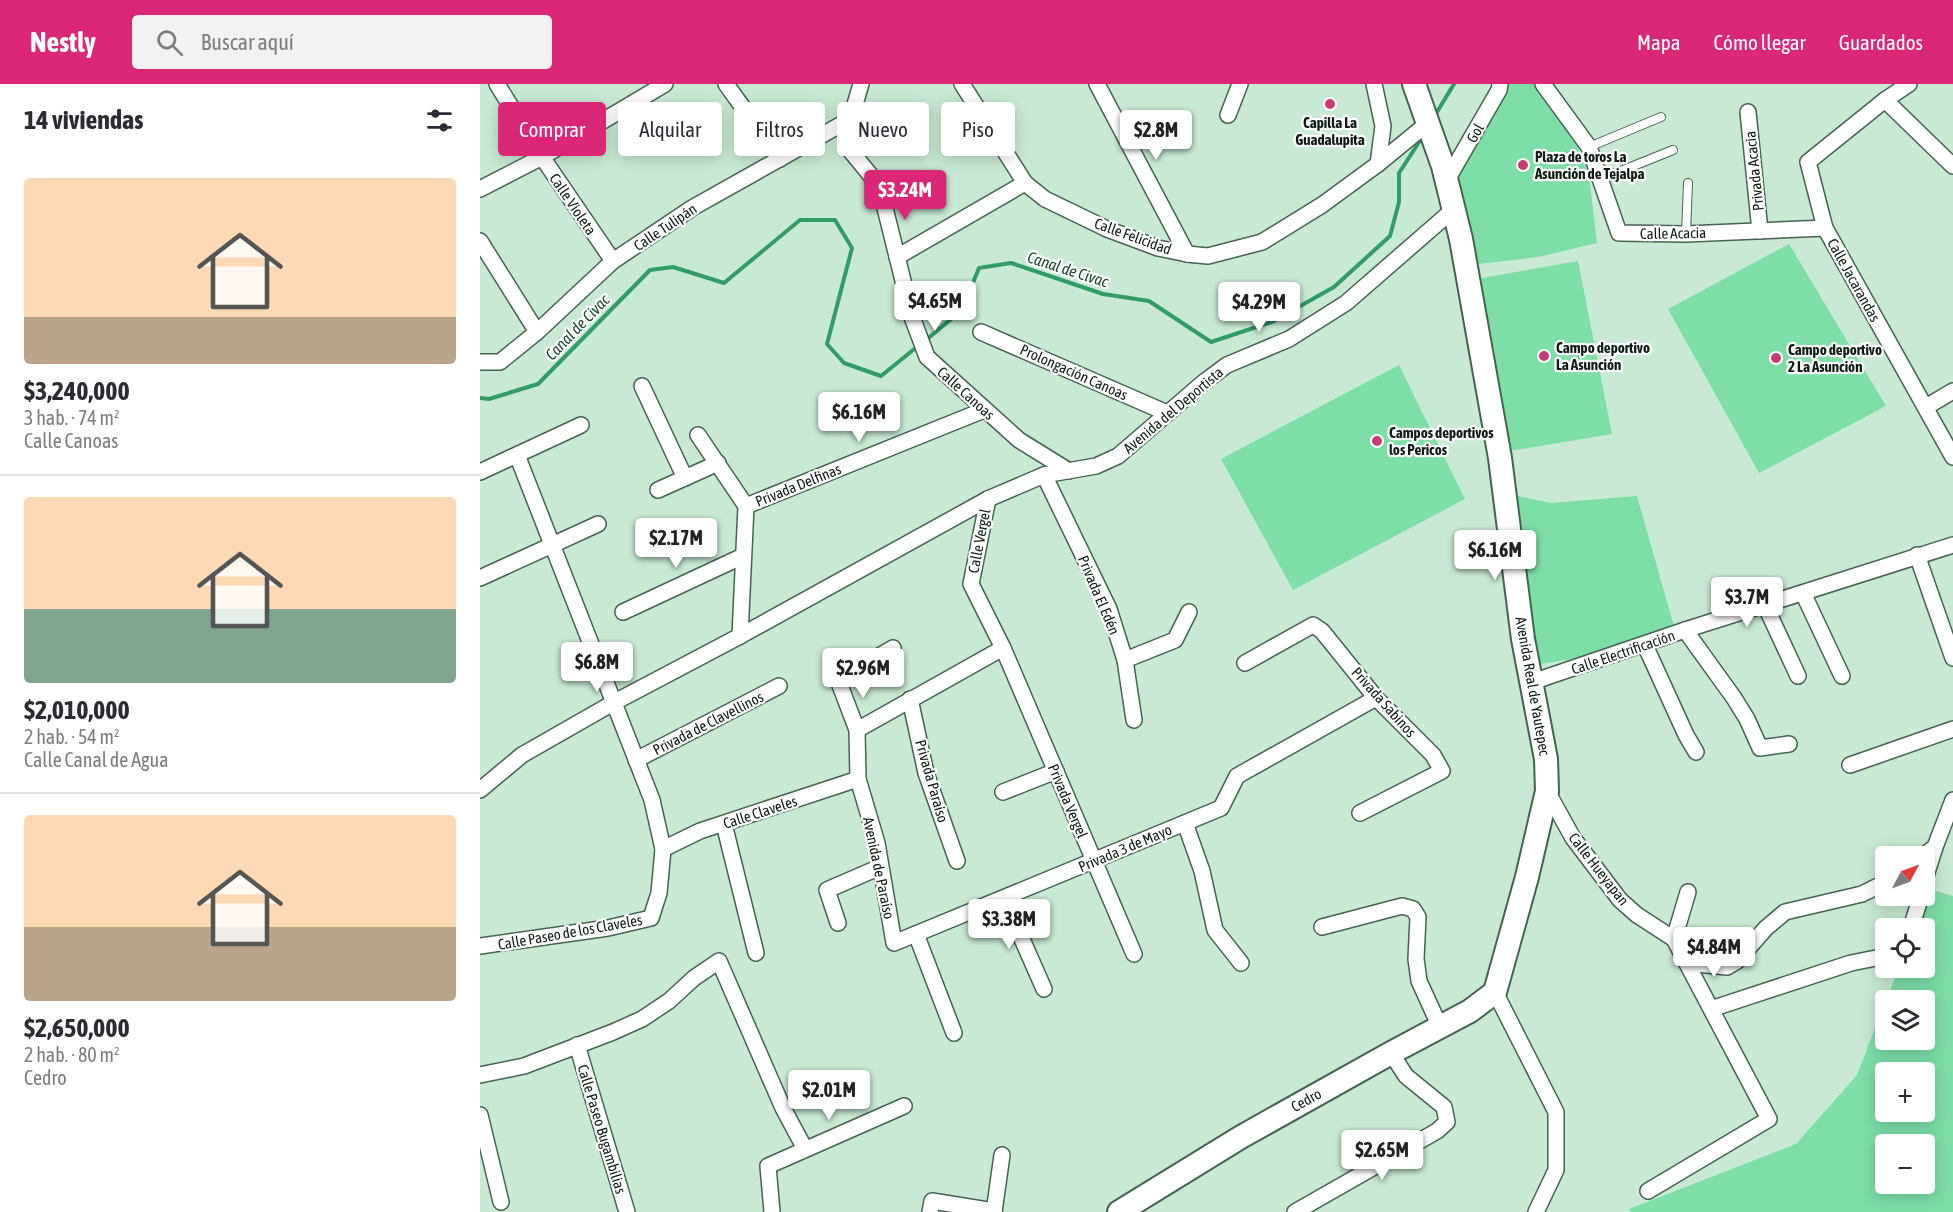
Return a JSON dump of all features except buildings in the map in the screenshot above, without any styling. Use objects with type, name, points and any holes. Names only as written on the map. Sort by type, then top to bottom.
[{"type":"street","name":"Calle Violeta","points":[[497,84],[542,157],[613,261]]},
{"type":"street","points":[[726,84],[780,159]]},
{"type":"street","name":"Calle Canoas","points":[[855,102],[861,84]]},
{"type":"street","name":"Calle Felicidad","points":[[962,84],[1025,183],[1046,199],[1107,229],[1158,248],[1208,256],[1262,242],[1322,205],[1429,124]]},
{"type":"street","points":[[1097,84],[1187,254]]},
{"type":"street","points":[[1228,115],[1240,84]]},
{"type":"street","points":[[1374,84],[1383,126],[1378,164]]},
{"type":"street","name":"Avenida Real de Yautepec","points":[[1414,84],[1445,173],[1461,239],[1500,458],[1523,639],[1546,759],[1547,791],[1496,992]]},
{"type":"street","name":"Gol","points":[[1445,173],[1499,90],[1500,84]]},
{"type":"street","name":"Calle Acacia","points":[[1543,84],[1589,147],[1619,234],[1686,234],[1825,228]]},
{"type":"street","points":[[1909,84],[1885,100],[1953,166]]},
{"type":"street","points":[[480,189],[542,157],[655,86]]},
{"type":"street","name":"Calle Jacarandas","points":[[1885,100],[1808,162],[1825,228],[1953,457]]},
{"type":"street","name":"Privada Acacia","points":[[1748,112],[1760,231]]},
{"type":"street","name":"Calle Tulipán","points":[[480,362],[500,362],[537,332],[613,261],[692,208],[837,127]]},
{"type":"street","name":"Calle Canoas","points":[[855,156],[872,177],[884,204],[912,317],[927,357],[1019,440],[1069,471]]},
{"type":"street","points":[[897,256],[1025,183]]},
{"type":"street","name":"Avenida del Deportista","points":[[480,790],[522,755],[613,703],[988,500],[1044,475],[1096,466],[1118,456],[1227,365],[1289,339],[1346,303],[1455,209]]},
{"type":"street","points":[[480,241],[537,332]]},
{"type":"street","name":"Prolongación Canoas","points":[[981,332],[1167,413]]},
{"type":"street","points":[[642,386],[686,478]]},
{"type":"street","points":[[1926,407],[1953,391]]},
{"type":"street","name":"Privada Delfinas","points":[[746,506],[984,410]]},
{"type":"street","points":[[480,472],[580,425]]},
{"type":"street","name":"Privada Delfinas","points":[[698,435],[746,506],[740,636]]},
{"type":"street","name":"Calle Paseo de los Claveles","points":[[480,946],[608,928],[651,918],[659,893],[663,849],[651,800],[517,455]]},
{"type":"street","points":[[658,490],[718,463]]},
{"type":"street","name":"Privada El Edén","points":[[1044,475],[1109,609],[1125,660],[1134,720]]},
{"type":"street","name":"Calle Vergel","points":[[988,500],[971,584],[1003,648]]},
{"type":"street","points":[[480,578],[598,524]]},
{"type":"street","name":"Calle Electrificación","points":[[1532,682],[1685,630],[1953,545]]},
{"type":"street","points":[[1917,555],[1953,658]]},
{"type":"street","points":[[623,612],[743,556]]},
{"type":"street","points":[[1803,592],[1842,676]]},
{"type":"street","points":[[1765,605],[1798,676]]},
{"type":"street","points":[[1125,660],[1174,640],[1189,612]]},
{"type":"street","name":"Privada Sabinos","points":[[1245,663],[1313,625],[1322,631],[1376,698],[1433,755],[1442,771],[1360,813]]},
{"type":"street","points":[[1685,630],[1734,698],[1747,719],[1760,748],[1789,744]]},
{"type":"street","points":[[1645,645],[1696,752]]},
{"type":"street","name":"Avenida de Paraíso","points":[[893,648],[838,680],[857,730],[858,779],[877,843],[894,943]]},
{"type":"street","points":[[857,730],[1003,648]]},
{"type":"street","name":"Privada Vergel","points":[[1003,648],[1134,954]]},
{"type":"street","name":"Privada de Clavellinos","points":[[636,760],[779,686]]},
{"type":"street","name":"Privada 3 de Mayo","points":[[894,943],[1221,808],[1237,776],[1376,698]]},
{"type":"street","name":"Privada Paraíso","points":[[910,699],[926,773],[957,861]]},
{"type":"street","points":[[1850,765],[1953,729]]},
{"type":"street","points":[[1003,792],[1056,771]]},
{"type":"street","name":"Calle Claveles","points":[[663,849],[699,831],[858,779]]},
{"type":"street","name":"Calle Hueyapan","points":[[1547,791],[1574,838],[1620,900],[1637,915],[1674,939],[1769,1119],[1648,1191]]},
{"type":"street","points":[[1932,846],[1953,800]]},
{"type":"street","points":[[1185,823],[1202,871],[1215,930],[1241,963]]},
{"type":"street","points":[[724,824],[756,953]]},
{"type":"street","points":[[838,923],[827,890],[880,867]]},
{"type":"street","points":[[1687,963],[1727,967],[1737,961],[1766,928],[1785,912],[1862,894],[1875,888]]},
{"type":"street","points":[[1674,939],[1688,892]]},
{"type":"street","points":[[1004,898],[1044,989]]},
{"type":"street","points":[[1322,927],[1402,906],[1413,909],[1418,917],[1416,959],[1419,981],[1440,1027]]},
{"type":"street","points":[[916,934],[954,1033]]},
{"type":"street","points":[[1712,1009],[1851,963],[1875,958]]},
{"type":"street","points":[[480,1075],[524,1066],[642,1019],[669,1001],[694,978],[719,962],[783,1108],[805,1149]]},
{"type":"street","points":[[1496,992],[1556,1112],[1556,1170],[1536,1212]]},
{"type":"street","name":"Cedro","points":[[1119,1212],[1240,1137],[1470,1011],[1496,992]]},
{"type":"street","name":"Calle Paseo Bugambilias","points":[[577,1046],[627,1212]]},
{"type":"street","points":[[1295,1212],[1437,1131],[1447,1122],[1444,1107],[1406,1076],[1391,1053]]},
{"type":"street","points":[[772,1212],[768,1166],[904,1106]]},
{"type":"street","points":[[480,1115],[501,1202]]},
{"type":"street","points":[[931,1207],[994,1212],[1002,1155]]},
{"type":"lane","points":[[1589,147],[1661,117]]},
{"type":"lane","points":[[1601,178],[1673,150]]},
{"type":"lane","points":[[1686,234],[1688,183]]},
{"type":"green space","name":"Plaza de toros La Asunción de Tejalpa","points":[[1507,84],[1534,84],[1578,147],[1589,175],[1597,243],[1538,257],[1471,265],[1452,180]]},
{"type":"green space","name":"Campo deportivo 2 La Asunción","points":[[1789,244],[1886,406],[1759,473],[1668,309]]},
{"type":"green space","name":"Campo deportivo La Asunción","points":[[1578,261],[1612,434],[1510,451],[1477,279]]},
{"type":"green space","points":[[1399,365],[1465,499],[1293,590],[1221,459]]},
{"type":"green space","points":[[1518,496],[1551,503],[1637,496],[1675,630],[1604,654],[1534,665],[1519,530]]},
{"type":"green space","points":[[1935,891],[1953,896],[1953,1212],[1631,1212],[1629,1209],[1796,1144],[1857,1075],[1875,1028],[1875,1050],[1935,1050],[1935,990],[1890,990],[1895,978],[1935,978],[1935,918],[1918,918],[1922,906],[1935,906]]},
{"type":"waterway","name":"Canal de Civac","points":[[1434,117],[1454,84]]},
{"type":"waterway","name":"Canal de Civac","points":[[926,340],[962,310],[979,268],[1011,263],[1103,294],[1149,301],[1211,342],[1272,322],[1334,287],[1390,236],[1399,202],[1399,173],[1423,136]]},
{"type":"waterway","name":"Canal de Civac","points":[[480,398],[489,399],[538,384],[650,270],[673,267],[724,283],[800,220],[835,220],[852,248],[827,344],[844,363],[881,376],[918,346]]},
{"type":"place","name":"Capilla La Guadalupita","points":[[1330,104]]},
{"type":"place","name":"Plaza de toros La Asunción de Tejalpa","points":[[1523,165]]},
{"type":"place","name":"Campo deportivo La Asunción","points":[[1544,356]]},
{"type":"place","name":"Campo deportivo 2 La Asunción","points":[[1776,358]]},
{"type":"place","name":"Campos deportivos los Pericos","points":[[1377,441]]}]
